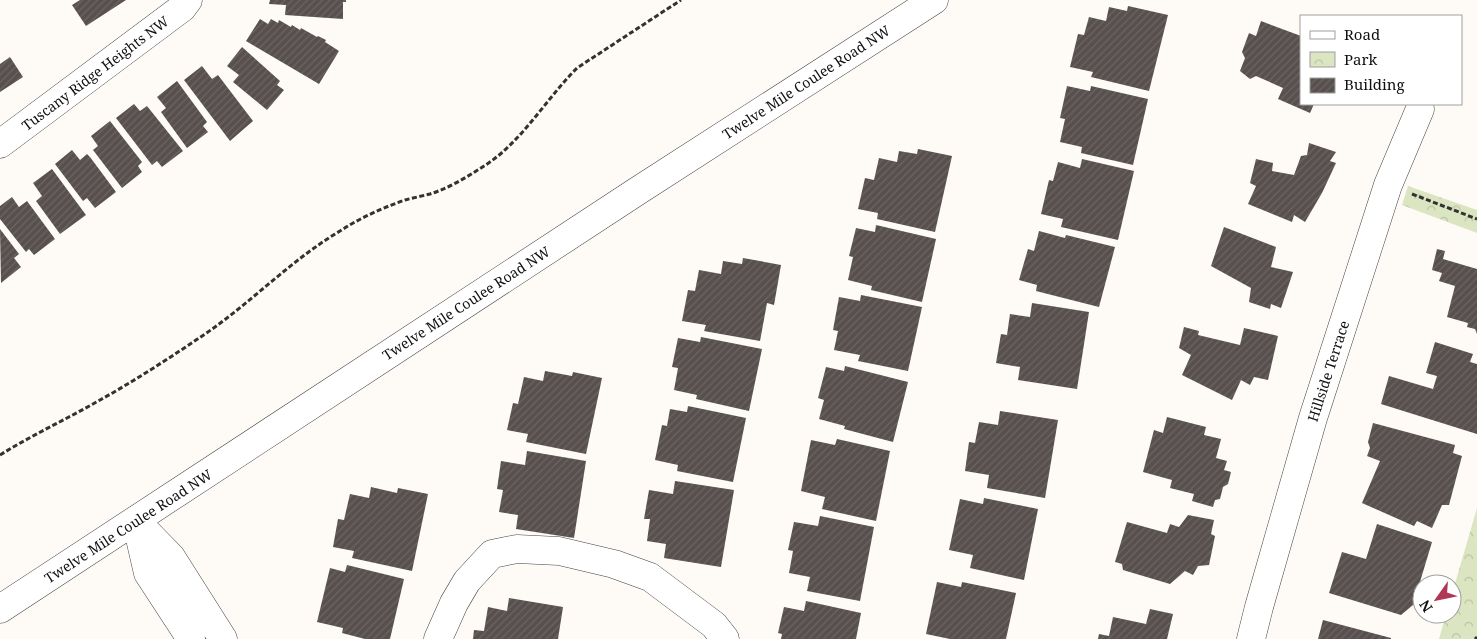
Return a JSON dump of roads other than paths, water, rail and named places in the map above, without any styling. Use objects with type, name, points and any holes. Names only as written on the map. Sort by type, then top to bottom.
[{"type":"street","name":"Tuscany Ridge Heights NW","points":[[0,144],[182,8],[188,0]]},
{"type":"street","name":"Twelve Mile Coulee Road NW","points":[[0,609],[639,190],[934,0]]},
{"type":"street","name":"Hillside Terrace","points":[[1251,639],[1313,418],[1388,185],[1420,109]]},
{"type":"street","points":[[136,521],[148,573],[191,639]]},
{"type":"street","points":[[136,521],[171,557],[223,639]]},
{"type":"street","points":[[438,639],[466,581],[492,554],[517,549],[559,551],[614,564],[650,577],[714,625],[726,639]]}]
